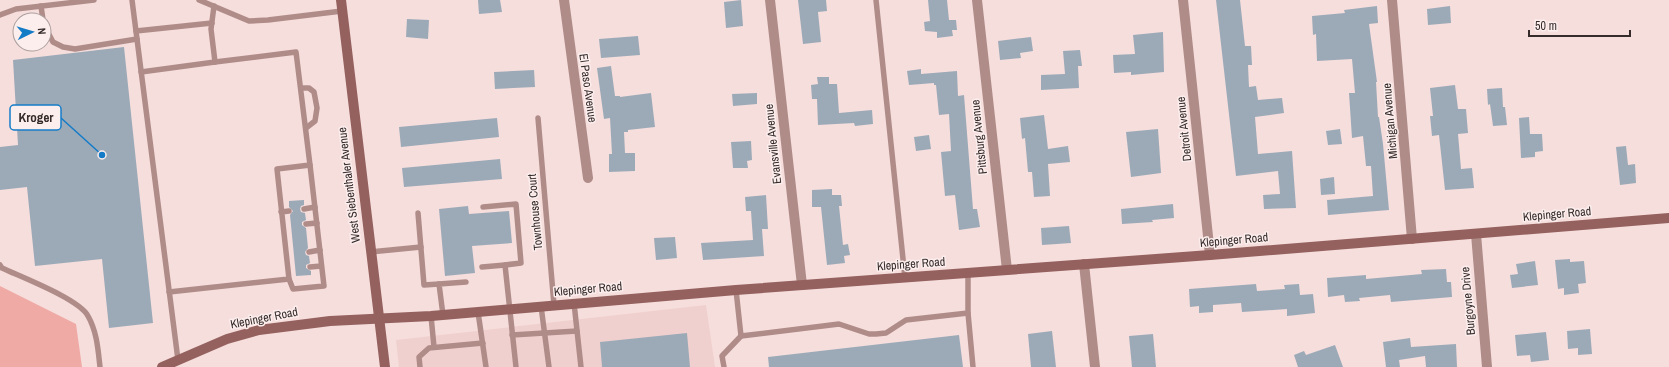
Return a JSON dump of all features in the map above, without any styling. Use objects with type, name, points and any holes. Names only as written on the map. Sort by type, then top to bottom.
[{"type":"street","name":"West Siebenthaler Avenue","points":[[341,0],[378,319],[385,367]]},
{"type":"street","name":"El Paso Avenue","points":[[564,0],[588,178]]},
{"type":"street","name":"Evansville Avenue","points":[[770,0],[802,285]]},
{"type":"street","name":"Pittsburg Avenue","points":[[977,0],[1007,270]]},
{"type":"street","name":"Detroit Avenue","points":[[1183,0],[1210,255]]},
{"type":"street","name":"Michigan Avenue","points":[[1392,0],[1412,239]]},
{"type":"street","name":"Klepinger Road","points":[[162,367],[227,339],[259,330],[330,321],[431,316],[736,290],[1210,255],[1669,218]]},
{"type":"street","name":"Burgoyne Drive","points":[[1476,234],[1487,367]]},
{"type":"street","points":[[1084,264],[1095,367]]},
{"type":"lane","points":[[0,15],[16,9],[94,0]]},
{"type":"lane","points":[[132,0],[178,360]]},
{"type":"lane","points":[[199,0],[249,21],[342,11]]},
{"type":"lane","points":[[876,0],[905,278]]},
{"type":"lane","points":[[41,6],[42,12]]},
{"type":"lane","points":[[214,6],[211,29],[215,62]]},
{"type":"lane","points":[[136,31],[212,23]]},
{"type":"lane","points":[[52,40],[63,47],[75,49],[137,39]]},
{"type":"lane","points":[[141,72],[296,52],[306,128],[324,286],[293,289],[289,279],[277,169],[310,165]]},
{"type":"lane","points":[[301,88],[308,88],[314,92],[316,108],[315,121],[306,128]]},
{"type":"lane","name":"Townhouse Court","points":[[538,118],[554,305]]},
{"type":"lane","points":[[482,267],[521,263],[516,204],[483,206]]},
{"type":"lane","points":[[304,209],[315,207]]},
{"type":"lane","points":[[281,212],[289,211]]},
{"type":"lane","points":[[418,213],[424,285],[466,282]]},
{"type":"lane","points":[[306,224],[317,223]]},
{"type":"lane","points":[[283,227],[291,226]]},
{"type":"lane","points":[[370,252],[421,247]]},
{"type":"lane","points":[[309,252],[320,250]]},
{"type":"lane","points":[[286,254],[294,253]]},
{"type":"lane","points":[[0,265],[2,268],[76,303],[87,314],[96,334],[100,367]]},
{"type":"lane","points":[[505,265],[516,367]]},
{"type":"lane","points":[[310,267],[321,266]]},
{"type":"lane","points":[[288,269],[295,268]]},
{"type":"lane","points":[[968,273],[968,313],[973,367]]},
{"type":"lane","points":[[170,292],[289,279]]},
{"type":"lane","points":[[439,284],[443,315]]},
{"type":"lane","points":[[736,290],[741,336]]},
{"type":"lane","points":[[574,303],[581,367]]},
{"type":"lane","points":[[542,306],[549,367]]},
{"type":"lane","points":[[478,312],[486,367]]},
{"type":"lane","points":[[724,367],[722,356],[741,336],[839,324],[869,334],[886,333],[906,320],[968,313]]},
{"type":"lane","points":[[431,316],[434,347]]},
{"type":"lane","points":[[512,335],[577,331]]},
{"type":"lane","points":[[420,367],[419,357],[429,348],[483,343]]},
{"type":"shaded area","points":[[0,286],[76,324],[82,367],[0,367]]},
{"type":"shaded area","points":[[706,305],[715,367],[399,367],[396,340]]},
{"type":"building","points":[[478,0],[500,0],[502,12],[479,14]]},
{"type":"building","points":[[741,0],[743,26],[726,28],[724,2]]},
{"type":"building","points":[[798,0],[826,0],[827,11],[818,12],[821,42],[803,44]]},
{"type":"building","points":[[928,0],[947,0],[949,20],[956,20],[957,30],[952,30],[953,36],[937,38],[937,32],[925,31],[924,22],[930,21]]},
{"type":"building","points":[[1216,0],[1240,0],[1245,46],[1251,46],[1252,65],[1248,65],[1249,87],[1256,86],[1258,100],[1282,98],[1284,113],[1255,117],[1258,154],[1292,151],[1296,208],[1264,209],[1263,195],[1280,194],[1278,171],[1236,176]]},
{"type":"building","points":[[1377,6],[1378,23],[1369,24],[1377,82],[1378,117],[1383,144],[1389,210],[1328,215],[1327,200],[1373,196],[1371,166],[1366,166],[1363,136],[1352,138],[1349,93],[1355,93],[1352,59],[1317,61],[1316,34],[1313,35],[1312,16],[1345,13],[1344,10]]},
{"type":"building","points":[[1450,6],[1451,23],[1428,25],[1427,9]]},
{"type":"building","points":[[407,19],[429,20],[428,39],[406,37]]},
{"type":"building","points":[[1163,32],[1164,72],[1131,75],[1131,72],[1114,73],[1113,55],[1135,54],[1133,35]]},
{"type":"building","points":[[638,36],[640,55],[601,58],[599,39]]},
{"type":"building","points":[[1031,37],[1033,51],[1020,53],[1021,58],[1000,60],[998,41]]},
{"type":"building","points":[[124,47],[153,323],[109,328],[102,259],[35,266],[27,187],[0,190],[0,147],[18,145],[13,60]]},
{"type":"building","points":[[1080,50],[1082,66],[1078,66],[1079,88],[1041,90],[1041,75],[1065,74],[1063,51]]},
{"type":"building","points":[[611,66],[615,96],[620,97],[651,93],[655,127],[628,130],[628,132],[624,132],[625,153],[635,153],[635,171],[609,172],[609,154],[612,154],[610,118],[604,119],[597,68]]},
{"type":"building","points":[[921,69],[921,74],[957,71],[958,96],[964,95],[973,209],[977,209],[980,227],[959,230],[955,195],[945,196],[941,152],[951,151],[949,114],[939,115],[936,85],[934,85],[934,83],[909,85],[907,71]]},
{"type":"building","points":[[534,70],[535,87],[495,89],[494,72]]},
{"type":"building","points":[[817,77],[829,77],[829,84],[837,84],[839,113],[872,110],[873,124],[855,126],[854,123],[818,125],[817,99],[812,99],[811,85],[818,84]]},
{"type":"building","points":[[1455,85],[1458,109],[1466,109],[1468,133],[1458,134],[1461,169],[1472,168],[1474,188],[1445,190],[1439,135],[1432,136],[1430,116],[1433,116],[1430,88]]},
{"type":"building","points":[[1502,88],[1503,107],[1505,107],[1507,125],[1493,126],[1490,104],[1488,105],[1487,89]]},
{"type":"building","points":[[757,93],[757,104],[733,106],[732,94]]},
{"type":"building","points":[[1044,115],[1048,149],[1068,146],[1070,162],[1048,164],[1050,196],[1034,197],[1032,172],[1028,172],[1025,138],[1022,139],[1020,118]]},
{"type":"building","points":[[1529,117],[1530,134],[1542,134],[1543,151],[1535,152],[1535,157],[1521,158],[1519,118]]},
{"type":"building","points":[[497,118],[499,137],[401,147],[399,127]]},
{"type":"building","points":[[1158,129],[1161,173],[1131,177],[1126,132]]},
{"type":"building","points":[[1340,129],[1342,144],[1328,145],[1326,131]]},
{"type":"building","points":[[929,135],[931,149],[916,151],[914,137]]},
{"type":"building","points":[[751,141],[752,160],[747,161],[748,168],[733,168],[731,142]]},
{"type":"building","points":[[1626,146],[1628,165],[1635,164],[1636,183],[1620,185],[1616,147]]},
{"type":"building","points":[[500,159],[502,179],[404,187],[402,168]]},
{"type":"building","points":[[1334,177],[1335,194],[1321,195],[1320,179]]},
{"type":"building","points":[[832,189],[832,195],[841,195],[842,206],[839,206],[843,245],[848,244],[850,255],[844,256],[845,263],[827,265],[821,207],[812,207],[812,190]]},
{"type":"building","points":[[766,195],[768,229],[762,229],[764,256],[703,260],[701,243],[753,240],[751,211],[746,211],[745,197]]},
{"type":"building","points":[[304,200],[304,205],[301,206],[300,209],[301,212],[305,213],[306,220],[302,222],[302,225],[306,228],[308,248],[305,252],[306,255],[309,256],[310,263],[306,265],[306,268],[311,271],[311,275],[296,276],[290,215],[293,211],[289,207],[289,201]]},
{"type":"building","points":[[1173,204],[1174,218],[1152,220],[1153,222],[1122,224],[1121,209]]},
{"type":"building","points":[[468,206],[469,214],[509,211],[512,243],[472,246],[475,273],[445,276],[439,209]]},
{"type":"building","points":[[1069,226],[1071,243],[1042,245],[1041,228]]},
{"type":"building","points":[[675,237],[677,258],[656,260],[654,238]]},
{"type":"building","points":[[1570,259],[1570,262],[1584,261],[1586,283],[1578,284],[1579,293],[1564,295],[1564,288],[1558,289],[1555,260]]},
{"type":"building","points":[[1535,261],[1538,285],[1512,288],[1510,275],[1518,274],[1516,264]]},
{"type":"building","points":[[1446,269],[1447,282],[1451,282],[1452,297],[1391,302],[1390,295],[1359,298],[1360,301],[1345,302],[1344,295],[1328,297],[1327,278],[1366,275],[1366,279],[1422,274],[1421,270]]},
{"type":"building","points":[[1256,284],[1257,291],[1285,289],[1284,285],[1299,284],[1300,295],[1313,294],[1315,313],[1287,316],[1287,309],[1242,312],[1241,303],[1213,305],[1213,312],[1199,313],[1199,306],[1190,307],[1189,289]]},
{"type":"building","points":[[1590,329],[1592,354],[1578,355],[1578,348],[1568,349],[1567,331]]},
{"type":"building","points":[[1052,331],[1056,367],[1031,367],[1028,334]]},
{"type":"building","points":[[1546,332],[1549,360],[1531,362],[1530,355],[1517,356],[1515,335]]},
{"type":"building","points":[[687,333],[690,367],[602,367],[600,342]]},
{"type":"building","points":[[1153,334],[1156,367],[1132,367],[1129,336]]},
{"type":"building","points":[[959,335],[963,367],[769,367],[768,357]]},
{"type":"building","points":[[1410,338],[1411,347],[1456,344],[1457,367],[1426,367],[1425,356],[1399,360],[1400,367],[1386,367],[1383,342]]},
{"type":"building","points":[[1335,345],[1343,367],[1298,367],[1294,355],[1304,351],[1306,355]]},
{"type":"place","name":"Kroger","points":[[102,155]]}]
